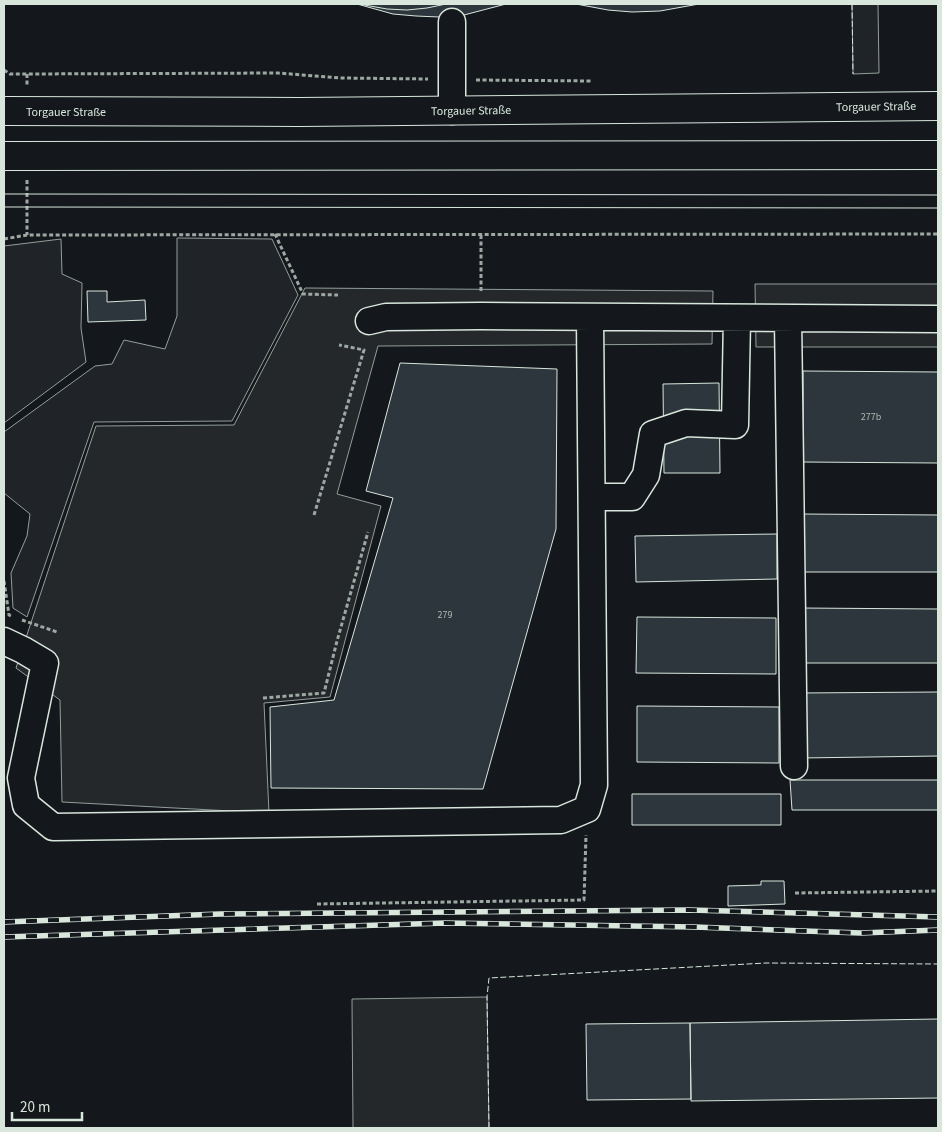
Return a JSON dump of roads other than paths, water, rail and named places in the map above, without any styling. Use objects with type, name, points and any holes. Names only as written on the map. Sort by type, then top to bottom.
[{"type":"main road","name":"Torgauer Straße","points":[[4,112],[300,112],[938,106]]},
{"type":"main road","points":[[4,156],[938,155]]},
{"type":"street","points":[[452,22],[452,111]]},
{"type":"street","points":[[370,321],[386,317],[481,316],[938,319]]},
{"type":"street","points":[[4,641],[45,663],[21,778],[26,805],[53,827],[561,820],[587,809],[594,785],[590,317]]},
{"type":"street","points":[[592,497],[632,497],[646,475],[653,434],[686,423],[735,425],[737,318]]},
{"type":"street","points":[[788,318],[794,766]]},
{"type":"tram line","points":[[4,194],[938,195]]},
{"type":"tram line","points":[[4,207],[938,208]]},
{"type":"railway","points":[[4,922],[220,914],[689,910],[938,917]]},
{"type":"railway","points":[[4,937],[445,923],[694,927],[861,933],[938,930]]}]
